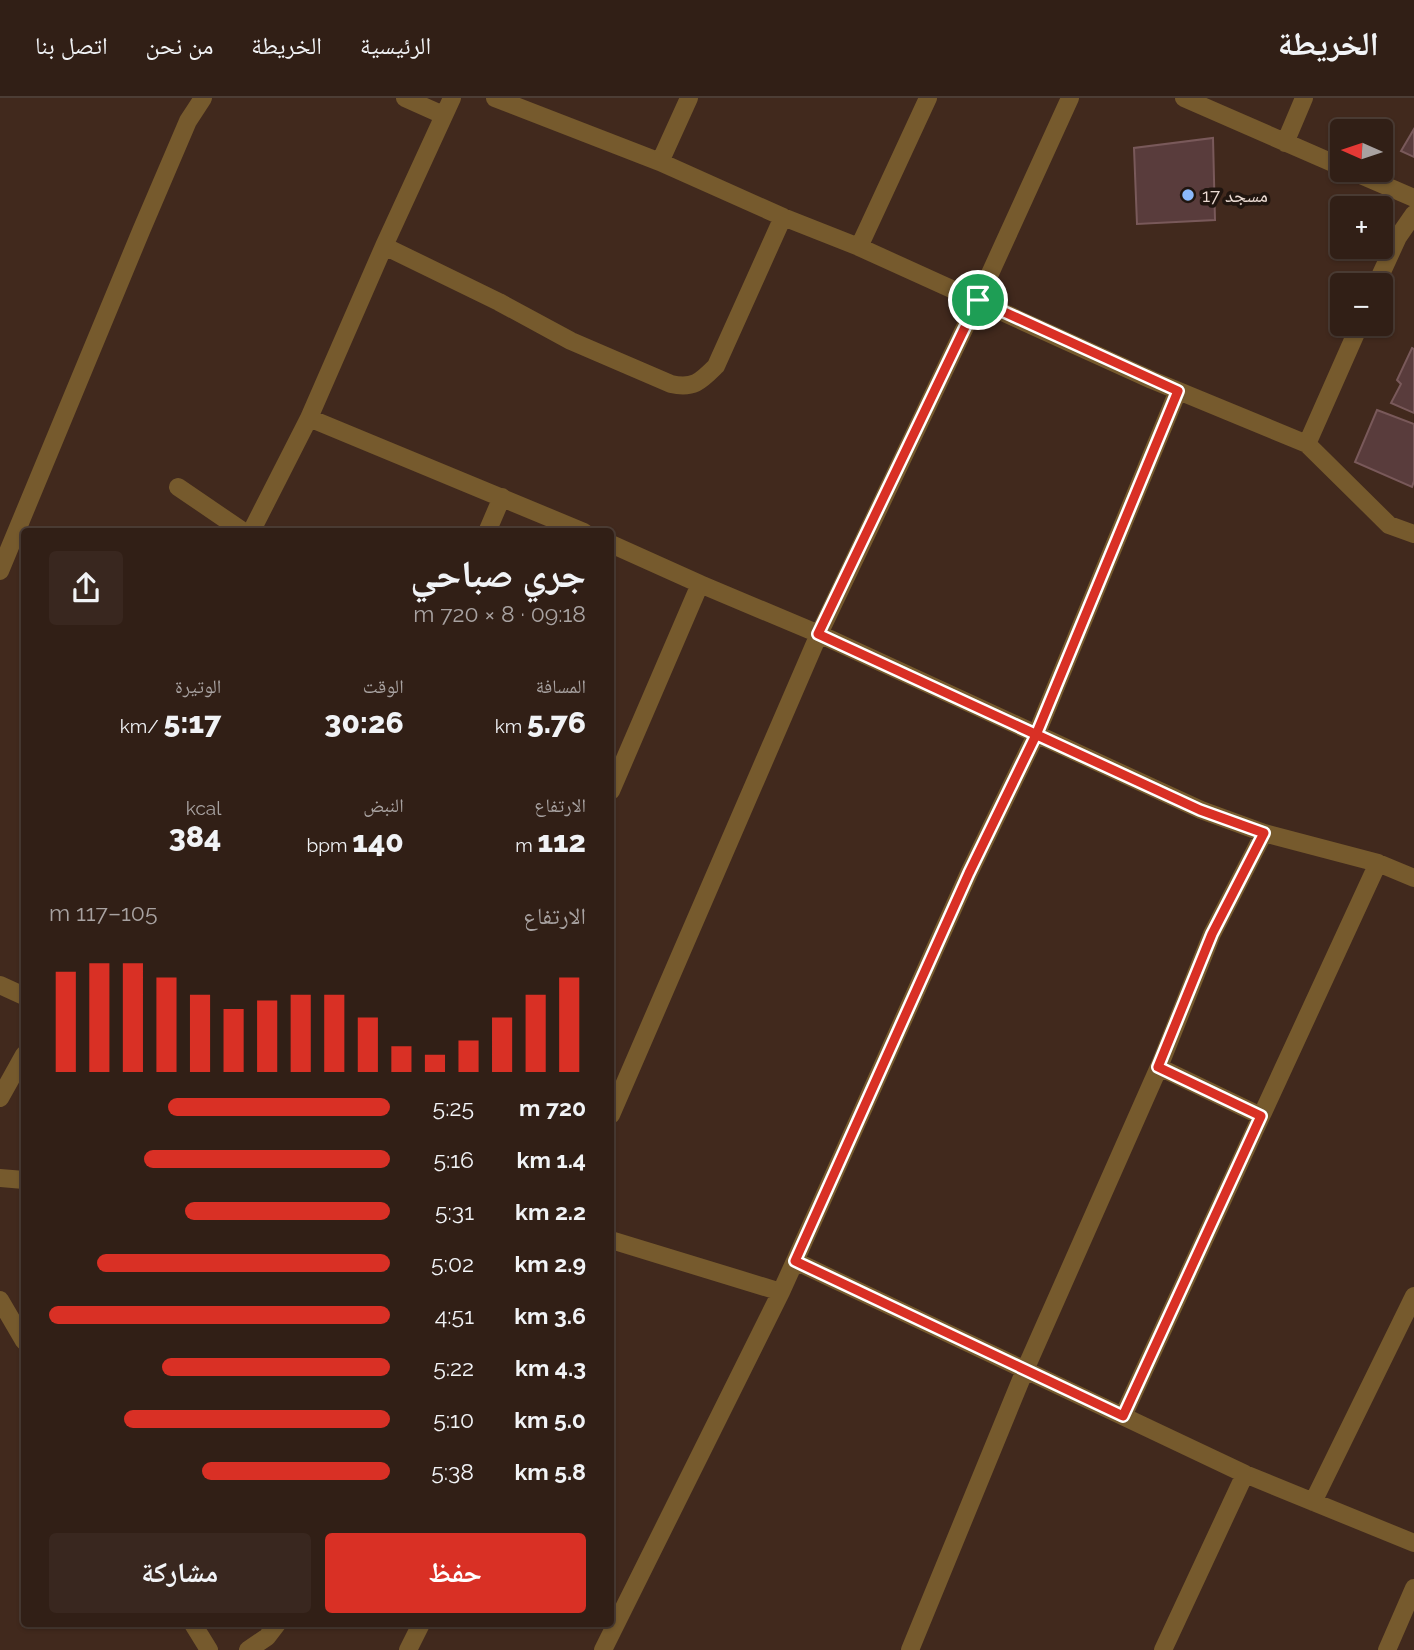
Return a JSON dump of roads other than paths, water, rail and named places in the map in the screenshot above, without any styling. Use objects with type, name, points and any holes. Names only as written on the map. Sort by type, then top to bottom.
[{"type":"street","points":[[0,571],[188,121],[204,98]]},
{"type":"street","points":[[405,98],[443,115]]},
{"type":"street","points":[[253,528],[309,418],[452,98]]},
{"type":"street","points":[[495,98],[660,162],[783,217],[859,247],[1178,391],[1307,444],[1389,525],[1414,534]]},
{"type":"street","points":[[660,162],[689,98]]},
{"type":"street","points":[[859,247],[928,98]]},
{"type":"street","points":[[614,1108],[818,634],[978,300],[1070,98]]},
{"type":"street","points":[[1184,98],[1330,162]]},
{"type":"street","points":[[1285,143],[1304,98]]},
{"type":"street","points":[[1377,182],[1414,198]]},
{"type":"street","points":[[1382,273],[1398,237],[1414,214]]},
{"type":"street","points":[[384,246],[499,302],[571,341],[671,384],[682,386],[700,382],[716,366],[783,217]]},
{"type":"street","points":[[1307,444],[1355,336]]},
{"type":"street","points":[[606,1649],[781,1292],[969,873],[1036,735],[1178,391]]},
{"type":"street","points":[[309,418],[575,528]]},
{"type":"street","points":[[178,487],[238,528]]},
{"type":"street","points":[[489,528],[502,497]]},
{"type":"street","points":[[614,545],[818,634],[1200,810],[1264,833],[1378,863],[1414,878]]},
{"type":"street","points":[[614,784],[700,583]]},
{"type":"street","points":[[910,1650],[1212,934],[1264,833]]},
{"type":"street","points":[[1123,1416],[1378,863]]},
{"type":"street","points":[[0,985],[21,995]]},
{"type":"street","points":[[0,1098],[21,1060]]},
{"type":"street","points":[[1158,1067],[1261,1116]]},
{"type":"street","points":[[0,1178],[21,1180]]},
{"type":"street","points":[[614,1241],[781,1292]]},
{"type":"street","points":[[795,1261],[1245,1474],[1414,1543]]},
{"type":"street","points":[[1313,1502],[1414,1296]]},
{"type":"street","points":[[0,1300],[21,1336]]},
{"type":"street","points":[[1163,1650],[1245,1474]]},
{"type":"street","points":[[1387,1650],[1414,1588]]},
{"type":"street","points":[[195,1627],[209,1650]]},
{"type":"street","points":[[248,1650],[267,1637],[275,1627]]},
{"type":"street","points":[[408,1650],[420,1627]]},
{"type":"place","name":"مسجد 17","points":[[1188,195]]}]
